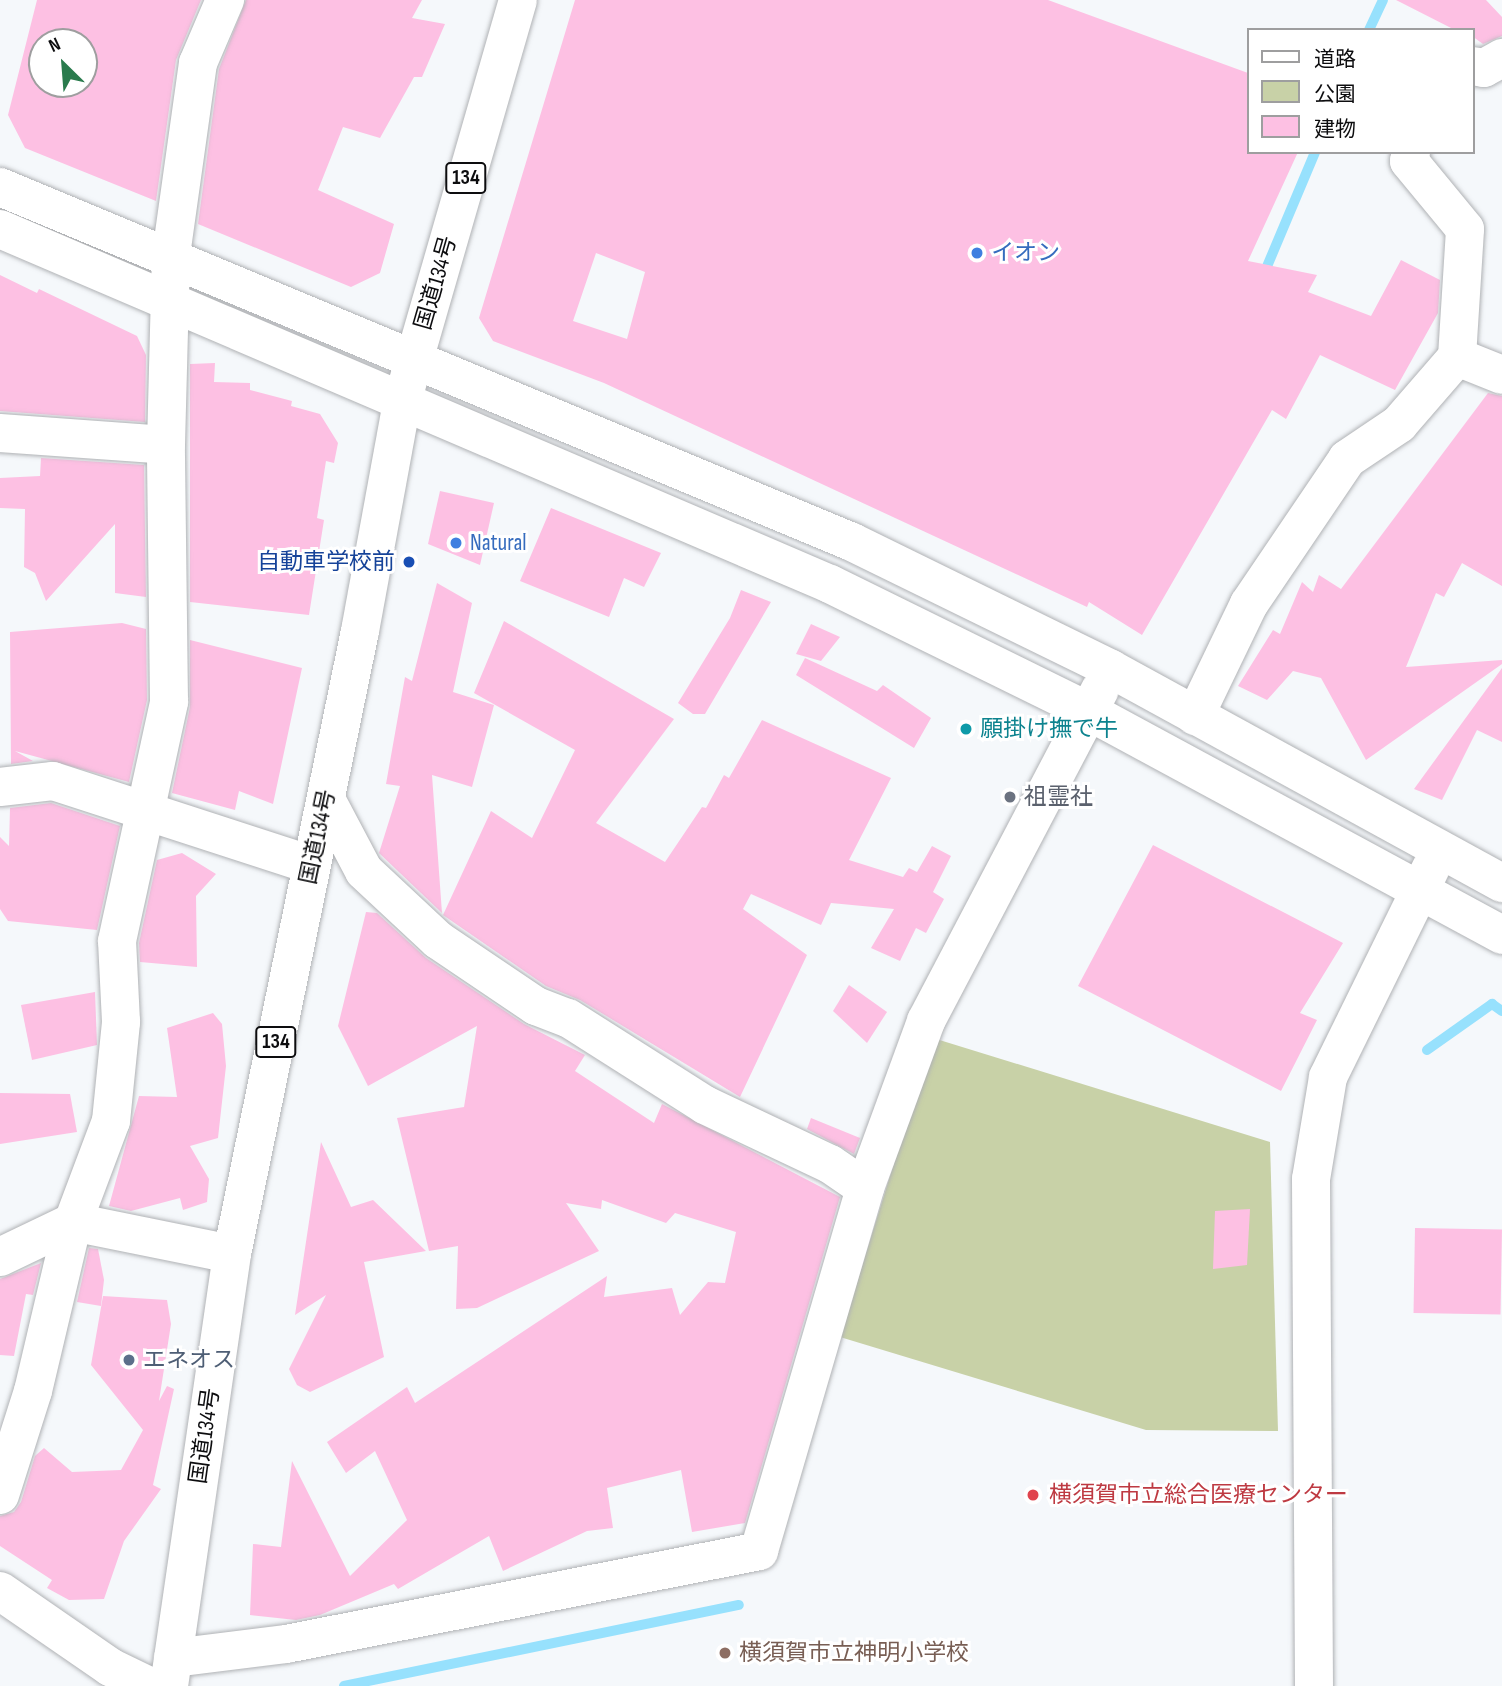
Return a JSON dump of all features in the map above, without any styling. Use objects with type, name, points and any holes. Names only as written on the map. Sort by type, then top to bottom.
[{"type":"main road","points":[[0,1495],[33,1391],[73,1222],[111,1121],[121,1022],[117,941],[169,702],[166,445],[167,301],[171,256],[198,63],[225,0]]},
{"type":"main road","name":"国道134号","points":[[164,1677],[232,1254],[326,799],[402,402],[518,0]]},
{"type":"main road","points":[[1474,66],[1485,68],[1502,58]]},
{"type":"main road","points":[[1195,716],[1249,604],[1347,459],[1399,424],[1457,358],[1465,229],[1409,161],[1411,154]]},
{"type":"main road","points":[[0,187],[414,356],[852,542],[1111,669],[1502,883]]},
{"type":"main road","points":[[0,229],[830,584],[1088,711],[1502,934]]},
{"type":"main road","points":[[1457,358],[1502,375]]},
{"type":"main road","points":[[0,433],[166,445]]},
{"type":"main road","points":[[0,1591],[110,1667],[164,1677],[286,1644],[759,1551],[865,1188],[926,1021],[1111,669]]},
{"type":"main road","points":[[1,777],[53,781],[312,865]]},
{"type":"main road","points":[[326,799],[364,871],[438,940],[536,1006],[568,1018],[705,1105],[830,1164],[865,1188]]},
{"type":"main road","points":[[1314,1686],[1311,1179],[1328,1077],[1440,851]]},
{"type":"main road","points":[[0,1257],[73,1222],[232,1254]]},
{"type":"green space","points":[[933,1038],[1270,1142],[1278,1431],[1146,1430],[840,1337]]},
{"type":"building","points":[[37,0],[201,0],[176,60],[156,201],[25,148],[8,115],[28,36],[28,98],[98,98],[98,28],[30,28]]},
{"type":"building","points":[[246,0],[422,0],[412,18],[445,24],[422,77],[414,77],[380,138],[343,127],[318,190],[394,224],[380,273],[351,287],[198,224],[219,69]]},
{"type":"building","points":[[575,0],[1048,0],[1246,72],[1246,154],[1297,154],[1248,261],[1317,275],[1308,292],[1371,316],[1401,260],[1440,280],[1438,313],[1395,390],[1320,355],[1286,419],[1272,410],[1142,635],[1089,602],[1087,607],[604,383],[493,341],[479,318]],"holes":[[[596,253],[645,272],[627,339],[573,321]]]},
{"type":"building","points":[[1396,0],[1486,0],[1502,17],[1502,36],[1483,44],[1474,37],[1474,28],[1451,28]]},
{"type":"building","points":[[0,275],[37,293],[39,289],[137,336],[146,355],[145,422],[0,411]]},
{"type":"building","points":[[215,363],[214,382],[250,383],[250,390],[292,401],[291,406],[320,414],[338,443],[334,463],[326,461],[317,518],[324,520],[309,615],[190,602],[190,364]]},
{"type":"building","points":[[1488,393],[1502,396],[1502,586],[1462,563],[1444,597],[1436,593],[1406,667],[1502,660],[1502,664],[1366,760],[1321,678],[1293,671],[1267,700],[1238,686],[1273,630],[1280,634],[1302,582],[1313,592],[1319,575],[1341,589]]},
{"type":"building","points":[[41,458],[144,465],[146,597],[115,593],[115,524],[46,601],[35,573],[24,567],[25,509],[0,508],[0,478],[40,476]]},
{"type":"building","points":[[440,491],[494,503],[480,565],[428,544]]},
{"type":"building","points":[[551,508],[661,553],[644,587],[624,578],[609,617],[520,581]]},
{"type":"building","points":[[437,583],[472,603],[453,692],[494,705],[472,787],[432,775],[442,913],[379,853],[400,786],[386,784],[405,677],[412,681]]},
{"type":"building","points":[[741,590],[771,602],[705,714],[693,714],[678,703],[730,618]]},
{"type":"building","points":[[504,621],[674,719],[596,823],[665,862],[702,807],[706,808],[724,775],[729,778],[762,720],[891,778],[849,860],[903,877],[909,868],[917,872],[932,846],[951,856],[933,892],[944,899],[926,933],[916,928],[900,961],[871,948],[894,909],[831,903],[821,925],[751,894],[743,909],[807,955],[740,1097],[580,1000],[546,986],[443,915],[491,811],[532,838],[575,750],[474,693]]},
{"type":"building","points":[[122,623],[146,629],[147,700],[129,782],[15,751],[33,761],[11,764],[10,632]]},
{"type":"building","points":[[811,624],[840,637],[821,661],[796,654]]},
{"type":"building","points":[[190,640],[302,668],[273,804],[239,791],[235,810],[172,793],[190,707]]},
{"type":"building","points":[[805,658],[877,691],[883,685],[931,718],[914,748],[796,675]]},
{"type":"building","points":[[1502,668],[1502,742],[1477,730],[1442,800],[1414,789]]},
{"type":"building","points":[[51,803],[120,826],[97,930],[8,921],[0,909],[0,837],[9,846],[10,808]]},
{"type":"building","points":[[1153,845],[1343,943],[1300,1013],[1317,1020],[1281,1091],[1078,986]]},
{"type":"building","points":[[182,853],[216,874],[196,896],[197,967],[140,962],[139,943],[157,860]]},
{"type":"building","points":[[366,912],[377,913],[426,958],[524,1024],[585,1055],[575,1071],[654,1123],[662,1104],[840,1197],[745,1523],[692,1532],[681,1470],[607,1488],[613,1528],[587,1531],[503,1571],[489,1536],[398,1589],[394,1584],[320,1615],[296,1620],[250,1615],[253,1544],[281,1547],[292,1461],[350,1576],[407,1520],[375,1451],[346,1473],[327,1442],[407,1387],[415,1403],[607,1276],[604,1297],[672,1288],[680,1315],[708,1282],[725,1283],[736,1232],[675,1213],[666,1223],[602,1200],[601,1209],[566,1203],[599,1251],[477,1308],[456,1309],[458,1246],[429,1251],[397,1118],[464,1107],[477,1026],[368,1086],[338,1026]]},
{"type":"building","points":[[849,985],[887,1012],[867,1043],[833,1011]]},
{"type":"building","points":[[95,992],[97,1045],[32,1060],[21,1005]]},
{"type":"building","points":[[213,1013],[222,1024],[226,1066],[218,1138],[190,1146],[209,1179],[207,1202],[183,1210],[180,1198],[131,1211],[109,1206],[139,1096],[177,1097],[167,1028]]},
{"type":"building","points":[[0,1093],[70,1094],[77,1132],[0,1144]]},
{"type":"building","points":[[811,1118],[860,1138],[854,1154],[807,1129]]},
{"type":"building","points":[[321,1142],[351,1207],[373,1200],[426,1251],[364,1262],[384,1357],[310,1392],[297,1385],[289,1369],[326,1295],[295,1315]]},
{"type":"building","points":[[1250,1209],[1247,1265],[1213,1269],[1215,1211]]},
{"type":"building","points":[[1415,1228],[1502,1230],[1501,1315],[1414,1313]]},
{"type":"building","points":[[89,1248],[98,1249],[104,1280],[101,1306],[77,1302]]},
{"type":"building","points":[[41,1263],[33,1295],[26,1294],[14,1356],[0,1355],[0,1279]]},
{"type":"building","points":[[103,1296],[167,1300],[171,1324],[159,1401],[167,1386],[174,1389],[153,1485],[161,1489],[124,1541],[104,1599],[69,1600],[47,1588],[52,1580],[0,1546],[0,1516],[14,1512],[21,1502],[35,1456],[44,1448],[72,1472],[121,1470],[143,1430],[91,1365]]},
{"type":"waterway","points":[[1370,28],[1383,0]]},
{"type":"waterway","points":[[1263,276],[1314,154]]},
{"type":"waterway","points":[[1427,1050],[1492,1004],[1502,1011]]},
{"type":"waterway","points":[[344,1686],[739,1605]]},
{"type":"place","name":"イオン","points":[[977,253]]},
{"type":"place","name":"Natural","points":[[456,543]]},
{"type":"place","name":"自動車学校前","points":[[409,562]]},
{"type":"place","name":"願掛け撫で牛","points":[[966,729]]},
{"type":"place","name":"祖霊社","points":[[1010,797]]},
{"type":"place","name":"エネオス","points":[[129,1360]]},
{"type":"place","name":"横須賀市立総合医療センター","points":[[1033,1495]]},
{"type":"place","name":"横須賀市立神明小学校","points":[[725,1653]]}]
